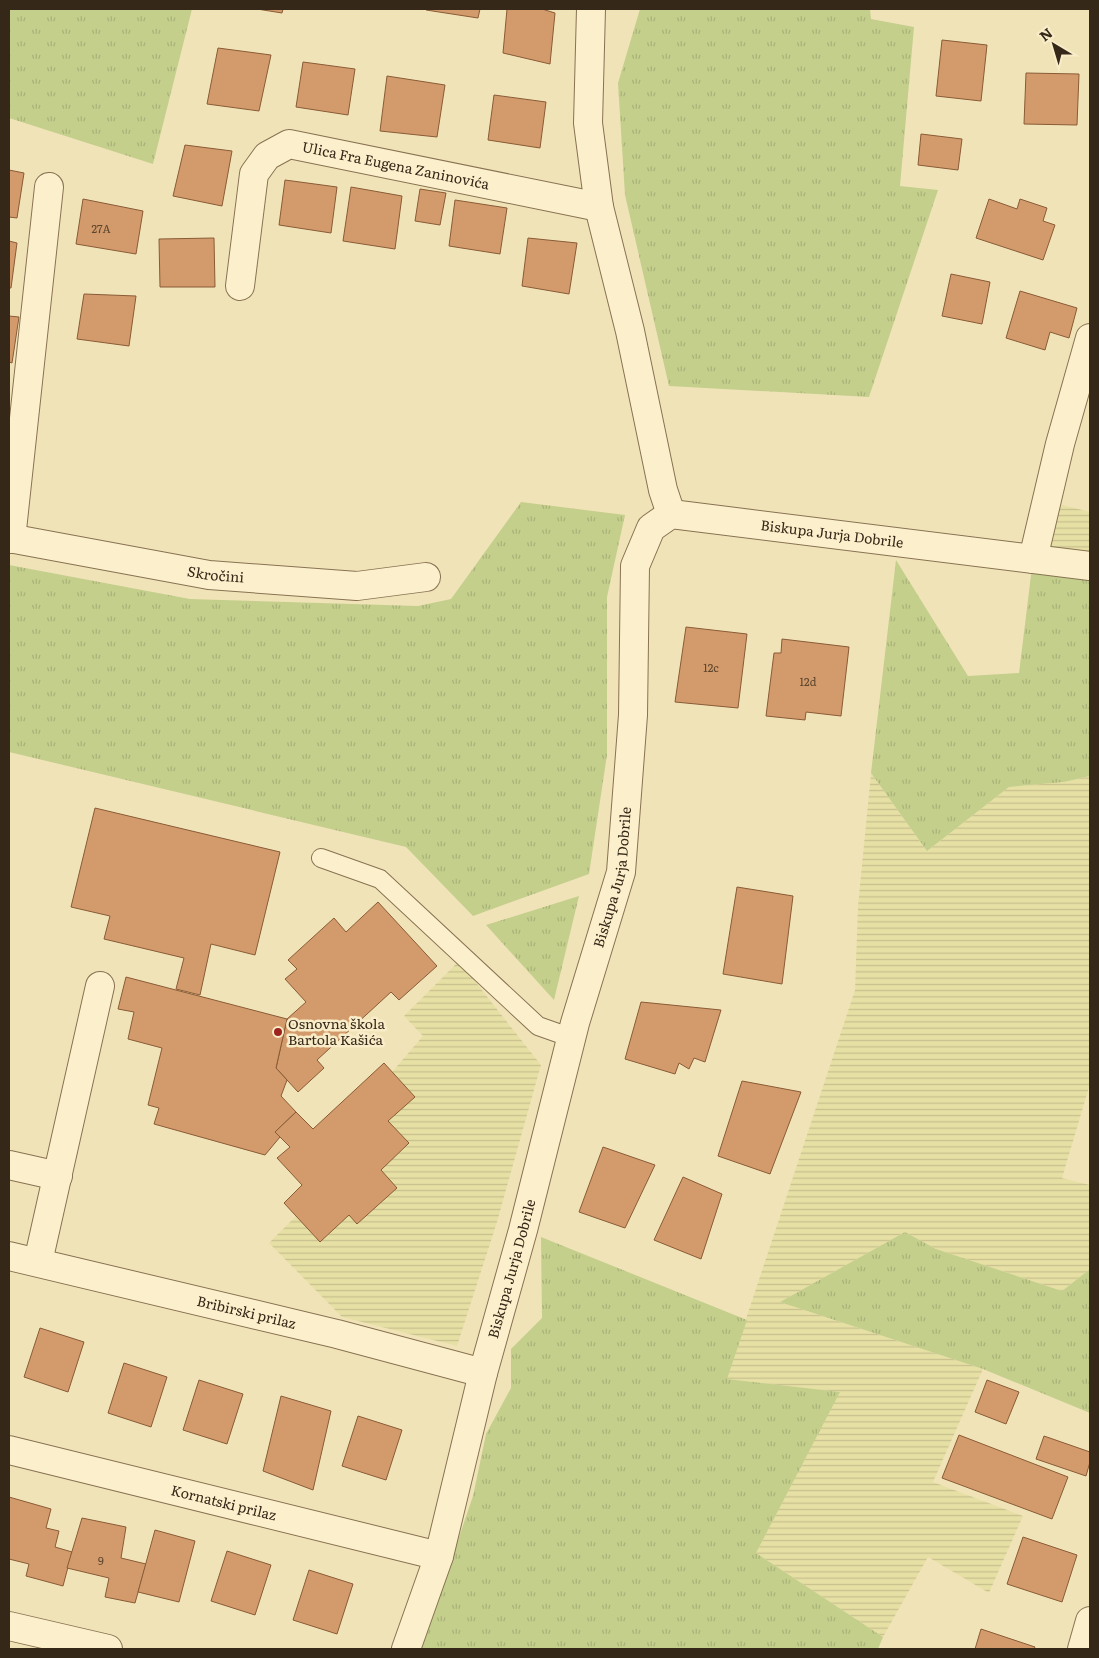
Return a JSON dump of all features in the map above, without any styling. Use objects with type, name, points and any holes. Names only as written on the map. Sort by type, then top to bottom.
[{"type":"street","points":[[591,9],[588,123],[599,207],[630,331],[663,490],[671,514]]},
{"type":"street","name":"Ulica Fra Eugena Zaninovića","points":[[240,286],[254,174],[267,156],[289,144],[599,207]]},
{"type":"street","points":[[10,538],[49,187]]},
{"type":"street","points":[[1033,559],[1060,444],[1090,338]]},
{"type":"street","name":"Biskupa Jurja Dobrile","points":[[406,1649],[438,1556],[483,1373],[523,1230],[572,1038],[621,872],[633,715],[635,566],[651,528],[671,514],[1090,566]]},
{"type":"street","name":"Skročini","points":[[10,538],[209,575],[358,586],[426,577]]},
{"type":"street","points":[[38,1262],[100,986]]},
{"type":"street","points":[[9,1165],[58,1176]]},
{"type":"street","name":"Bribirski prilaz","points":[[9,1256],[337,1334],[483,1373]]},
{"type":"street","name":"Kornatski prilaz","points":[[9,1450],[438,1556]]},
{"type":"street","points":[[1082,1649],[1090,1621]]},
{"type":"street","points":[[9,1626],[108,1649]]},
{"type":"lane","points":[[321,858],[380,879],[538,1026],[572,1038]]},
{"type":"shaded area","points":[[1047,501],[1090,512],[1090,566],[1033,559]]},
{"type":"shaded area","points":[[871,773],[927,851],[1009,787],[1064,782],[1090,776],[1090,1084],[1062,1178],[1090,1185],[1090,1269],[1062,1291],[936,1249],[905,1232],[780,1302],[983,1369],[933,1482],[1023,1516],[989,1593],[928,1557],[883,1637],[756,1553],[839,1392],[726,1379],[855,990],[858,906]]},
{"type":"shaded area","points":[[459,961],[541,1065],[497,1222],[457,1346],[342,1317],[269,1243],[296,1216],[320,1242],[349,1215],[357,1224],[397,1188],[381,1170],[409,1143],[388,1121],[415,1097],[392,1072],[423,1036],[404,1016]]},
{"type":"green space","points":[[9,9],[192,9],[153,164],[9,118]]},
{"type":"green space","points":[[640,9],[870,9],[871,19],[914,27],[900,186],[938,190],[869,397],[669,386],[625,195],[618,83]]},
{"type":"green space","points":[[521,502],[625,515],[607,597],[607,755],[589,874],[473,916],[406,847],[9,752],[9,565],[190,599],[418,606],[451,599]]},
{"type":"green space","points":[[1033,559],[1090,566],[1090,776],[1064,782],[1009,787],[927,851],[871,773],[896,560],[968,676],[1019,673]]},
{"type":"green space","points":[[579,896],[554,1000],[486,925]]},
{"type":"green space","points":[[905,1232],[936,1249],[1062,1291],[1090,1269],[1090,1413],[983,1369],[780,1302]]},
{"type":"green space","points":[[541,1237],[747,1320],[727,1379],[840,1392],[756,1553],[883,1637],[878,1649],[421,1649],[473,1496],[486,1434],[511,1388],[511,1349],[542,1318]]},
{"type":"building","points":[[257,9],[283,9],[282,13]]},
{"type":"building","points":[[427,9],[480,9],[478,18]]},
{"type":"building","points":[[507,9],[542,9],[555,13],[550,64],[503,53]]},
{"type":"building","points":[[942,40],[987,45],[981,101],[936,96]]},
{"type":"building","points":[[218,48],[271,55],[259,111],[207,104]]},
{"type":"building","points":[[303,62],[355,69],[348,115],[296,107]]},
{"type":"building","points":[[1026,73],[1079,74],[1077,125],[1024,124]]},
{"type":"building","points":[[387,76],[445,85],[437,137],[380,131]]},
{"type":"building","points":[[494,95],[546,102],[540,148],[488,140]]},
{"type":"building","points":[[921,134],[962,139],[958,170],[918,165]]},
{"type":"building","points":[[185,145],[232,151],[222,206],[173,196]]},
{"type":"building","points":[[9,170],[24,173],[17,218],[9,217]]},
{"type":"building","points":[[285,180],[337,187],[331,233],[279,225]]},
{"type":"building","points":[[351,187],[402,196],[395,249],[343,241]]},
{"type":"building","points":[[420,189],[446,193],[440,225],[415,221]]},
{"type":"building","points":[[83,199],[143,211],[136,254],[76,244]]},
{"type":"building","points":[[989,199],[1017,209],[1020,199],[1047,208],[1043,221],[1055,225],[1043,260],[976,238]]},
{"type":"building","points":[[455,200],[507,208],[500,254],[449,246]]},
{"type":"building","points":[[214,238],[215,287],[160,287],[159,239]]},
{"type":"building","points":[[528,238],[577,243],[569,294],[522,286]]},
{"type":"building","points":[[9,241],[17,243],[11,288],[9,288]]},
{"type":"building","points":[[951,274],[990,282],[982,324],[942,316]]},
{"type":"building","points":[[1020,291],[1077,308],[1069,338],[1050,332],[1045,350],[1006,338]]},
{"type":"building","points":[[84,294],[136,296],[129,346],[77,339]]},
{"type":"building","points":[[9,316],[19,317],[12,363],[9,362]]},
{"type":"building","points":[[686,627],[747,634],[738,708],[675,702]]},
{"type":"building","points":[[782,639],[849,647],[841,716],[806,712],[805,720],[766,716],[774,653],[781,653]]},
{"type":"building","points":[[95,808],[280,852],[255,955],[211,944],[200,995],[176,989],[184,958],[104,939],[110,916],[71,907]]},
{"type":"building","points":[[737,887],[793,896],[782,984],[723,974]]},
{"type":"building","points":[[378,902],[437,966],[399,1000],[391,992],[317,1060],[324,1068],[298,1092],[276,1068],[287,1019],[306,1002],[285,979],[297,969],[288,960],[334,918],[346,932]]},
{"type":"building","points":[[126,977],[287,1019],[276,1068],[287,1080],[281,1096],[296,1112],[275,1132],[280,1137],[265,1155],[154,1124],[159,1108],[148,1105],[162,1048],[128,1039],[134,1012],[118,1009]]},
{"type":"building","points":[[641,1002],[721,1010],[705,1062],[694,1058],[689,1069],[679,1063],[675,1074],[625,1059]]},
{"type":"building","points":[[384,1063],[415,1097],[388,1121],[409,1143],[381,1170],[397,1188],[357,1224],[349,1215],[320,1242],[284,1203],[302,1185],[277,1158],[290,1147],[275,1132],[296,1112],[313,1129]]},
{"type":"building","points":[[742,1081],[801,1092],[770,1174],[718,1156]]},
{"type":"building","points":[[603,1147],[655,1165],[625,1228],[579,1212]]},
{"type":"building","points":[[683,1177],[722,1194],[701,1259],[654,1240]]},
{"type":"building","points":[[40,1328],[84,1342],[68,1392],[24,1377]]},
{"type":"building","points":[[124,1363],[167,1377],[151,1427],[108,1413]]},
{"type":"building","points":[[199,1380],[243,1394],[227,1444],[183,1430]]},
{"type":"building","points":[[987,1380],[1019,1392],[1006,1424],[975,1412]]},
{"type":"building","points":[[281,1396],[331,1411],[313,1490],[263,1471]]},
{"type":"building","points":[[358,1416],[402,1430],[386,1480],[342,1466]]},
{"type":"building","points":[[959,1435],[1068,1477],[1052,1519],[942,1478]]},
{"type":"building","points":[[1044,1436],[1090,1452],[1090,1462],[1086,1476],[1036,1459]]},
{"type":"building","points":[[9,1497],[51,1509],[46,1528],[59,1531],[55,1547],[72,1552],[63,1586],[26,1576],[29,1564],[9,1559]]},
{"type":"building","points":[[82,1518],[126,1527],[121,1558],[146,1564],[135,1603],[105,1597],[109,1578],[67,1568]]},
{"type":"building","points":[[155,1530],[195,1541],[179,1602],[138,1592]]},
{"type":"building","points":[[1023,1537],[1077,1555],[1062,1602],[1007,1584]]},
{"type":"building","points":[[227,1551],[271,1565],[255,1615],[211,1601]]},
{"type":"building","points":[[309,1570],[353,1584],[337,1634],[293,1620]]},
{"type":"building","points":[[981,1629],[1035,1647],[1034,1649],[975,1649]]},
{"type":"place","name":"Osnovna škola Bartola Kašića","points":[[278,1032]]}]
